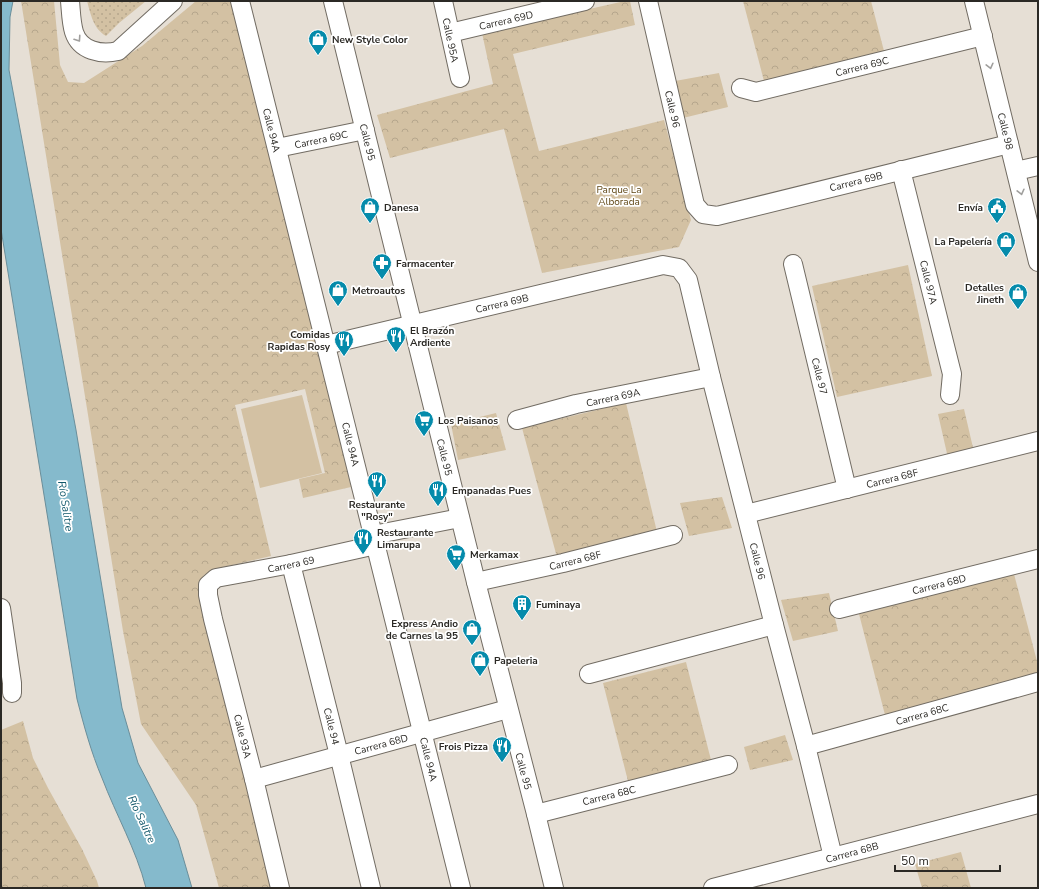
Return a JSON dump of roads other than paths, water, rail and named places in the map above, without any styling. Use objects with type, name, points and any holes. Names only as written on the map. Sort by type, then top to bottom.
[{"type":"street","points":[[70,1],[74,34],[88,49],[98,53],[108,54],[118,51],[173,1]]},
{"type":"street","name":"Calle 94A","points":[[240,1],[461,888]]},
{"type":"street","name":"Calle 95","points":[[333,1],[460,518],[554,888]]},
{"type":"street","name":"Calle 95A","points":[[443,1],[460,78]]},
{"type":"street","name":"Carrera 69D","points":[[450,33],[585,1]]},
{"type":"street","name":"Calle 96","points":[[648,1],[695,205],[703,214]]},
{"type":"street","name":"Calle 98","points":[[974,1],[1038,262]]},
{"type":"street","name":"Carrera 69C","points":[[741,88],[756,92],[983,36]]},
{"type":"street","name":"Carrera 69C","points":[[277,148],[365,130]]},
{"type":"street","name":"Carrera 69B","points":[[703,214],[717,216],[1009,144]]},
{"type":"street","points":[[1016,171],[1038,166]]},
{"type":"street","name":"Calle 97A","points":[[901,170],[952,374],[950,396]]},
{"type":"street","name":"Calle 97","points":[[793,264],[847,489]]},
{"type":"street","name":"Carrera 69B","points":[[326,345],[663,265],[679,268]]},
{"type":"street","name":"Calle 96","points":[[679,268],[688,280],[711,377],[833,857]]},
{"type":"street","name":"Carrera 69A","points":[[517,420],[576,404],[711,377]]},
{"type":"street","name":"Carrera 68F","points":[[746,514],[1038,441]]},
{"type":"street","name":"Carrera 69","points":[[208,584],[216,578],[291,564],[374,540],[460,518]]},
{"type":"street","name":"Carrera 68F","points":[[476,582],[563,563],[673,534]]},
{"type":"street","name":"Carrera 68D","points":[[839,609],[1038,559]]},
{"type":"street","name":"Calle 94","points":[[291,564],[371,888]]},
{"type":"street","name":"Calle 93A","points":[[208,584],[208,595],[213,620],[254,779],[280,888]]},
{"type":"street","points":[[1,608],[12,683],[12,693]]},
{"type":"street","points":[[589,674],[774,625]]},
{"type":"street","name":"Carrera 68C","points":[[806,746],[1038,682]]},
{"type":"street","name":"Carrera 68D","points":[[254,779],[508,709]]},
{"type":"street","name":"Carrera 68C","points":[[536,814],[728,765]]},
{"type":"street","name":"Carrera 68B","points":[[713,888],[1038,804]]},
{"type":"water","name":"Río Salitre","points":[[1,1],[13,1],[10,17],[9,70],[76,430],[122,708],[138,763],[178,840],[192,888],[146,888],[126,832],[94,758],[77,699],[1,229]]},
{"type":"place","name":"New Style Color","points":[[318,56]]},
{"type":"place","name":"Danesa","points":[[370,224]]},
{"type":"place","name":"Envía","points":[[997,224]]},
{"type":"place","name":"La Papelería","points":[[1006,258]]},
{"type":"place","name":"Farmacenter","points":[[382,280]]},
{"type":"place","name":"Metroautos","points":[[338,307]]},
{"type":"place","name":"Detalles Jineth","points":[[1018,310]]},
{"type":"place","name":"El Brazón Ardiente","points":[[396,353]]},
{"type":"place","name":"Comidas Rapidas Rosy","points":[[344,357]]},
{"type":"place","name":"Los Paisanos","points":[[424,437]]},
{"type":"place","name":"Restaurante \"Rosy\"","points":[[377,498]]},
{"type":"place","name":"Empanadas Pues","points":[[438,507]]},
{"type":"place","name":"Restaurante Limarupa","points":[[363,555]]},
{"type":"place","name":"Merkamax","points":[[456,571]]},
{"type":"place","name":"Fuminaya","points":[[522,621]]},
{"type":"place","name":"Express Andio de Carnes la 95","points":[[472,646]]},
{"type":"place","name":"Papeleria","points":[[480,677]]},
{"type":"place","name":"Frois Pizza","points":[[502,763]]},
{"type":"park label","name":"Parque La Alborada","points":[[619,194]]}]
